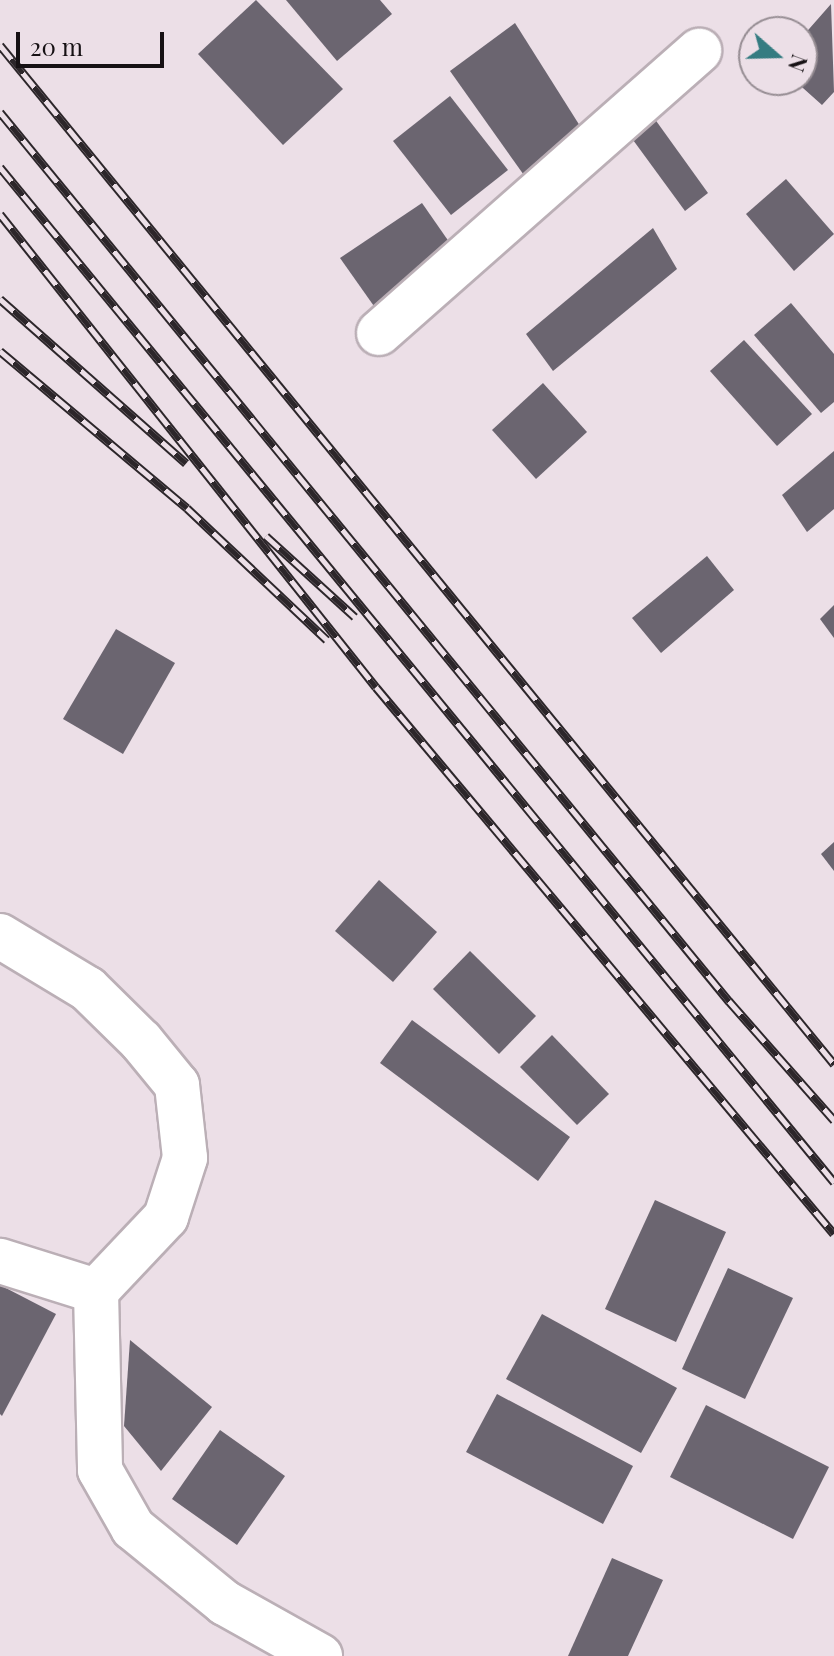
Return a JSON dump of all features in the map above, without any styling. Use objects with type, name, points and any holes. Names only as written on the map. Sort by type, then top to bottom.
[{"type":"street","points":[[379,333],[699,51]]},
{"type":"street","points":[[0,936],[88,989],[177,1085],[185,1158],[166,1217],[96,1291],[100,1470],[133,1528],[225,1603],[320,1656]]},
{"type":"street","points":[[0,1261],[96,1291]]},
{"type":"building","points":[[256,0],[343,89],[283,145],[198,54]]},
{"type":"building","points":[[286,0],[380,0],[392,14],[337,61]]},
{"type":"building","points":[[831,4],[834,92],[822,105],[812,96],[818,96],[818,19]]},
{"type":"building","points":[[515,23],[580,126],[526,178],[450,71]]},
{"type":"building","points":[[450,96],[508,170],[451,215],[393,141]]},
{"type":"building","points":[[649,111],[708,193],[685,211],[625,129]]},
{"type":"building","points":[[786,179],[834,234],[794,271],[746,214]]},
{"type":"building","points":[[422,203],[454,249],[376,309],[340,258]]},
{"type":"building","points":[[653,228],[677,269],[553,371],[526,334]]},
{"type":"building","points":[[791,303],[834,354],[834,402],[821,413],[754,335]]},
{"type":"building","points":[[744,340],[812,414],[777,446],[710,371]]},
{"type":"building","points":[[543,383],[587,432],[536,479],[492,430]]},
{"type":"building","points":[[834,451],[834,509],[807,532],[782,495]]},
{"type":"building","points":[[707,556],[734,590],[661,653],[632,618]]},
{"type":"building","points":[[834,605],[834,638],[820,619]]},
{"type":"building","points":[[116,629],[175,663],[123,754],[63,719]]},
{"type":"building","points":[[834,842],[834,871],[821,854]]},
{"type":"building","points":[[379,880],[437,932],[393,982],[335,931]]},
{"type":"building","points":[[470,951],[536,1016],[499,1054],[433,989]]},
{"type":"building","points":[[412,1020],[570,1137],[538,1181],[380,1063]]},
{"type":"building","points":[[552,1035],[609,1094],[577,1125],[520,1067]]},
{"type":"building","points":[[655,1200],[726,1232],[676,1342],[605,1309]]},
{"type":"building","points":[[728,1268],[793,1298],[745,1399],[682,1369]]},
{"type":"building","points":[[0,1285],[56,1314],[2,1416],[0,1414]]},
{"type":"building","points":[[542,1314],[677,1388],[641,1453],[506,1379]]},
{"type":"building","points":[[130,1340],[212,1407],[161,1471],[124,1426]]},
{"type":"building","points":[[497,1394],[633,1466],[603,1524],[466,1452]]},
{"type":"building","points":[[706,1405],[829,1467],[793,1539],[670,1477]]},
{"type":"building","points":[[220,1430],[285,1476],[237,1545],[172,1499]]},
{"type":"building","points":[[612,1558],[663,1580],[628,1656],[568,1656]]},
{"type":"railway","points":[[0,45],[834,1064]]},
{"type":"railway","points":[[0,112],[729,1001],[834,1120]]},
{"type":"railway","points":[[0,167],[834,1182]]},
{"type":"railway","points":[[0,214],[376,687],[834,1234]]},
{"type":"railway","points":[[0,299],[186,463]]},
{"type":"railway","points":[[0,351],[187,508],[327,640]]},
{"type":"railway","points":[[266,536],[355,617]]}]
